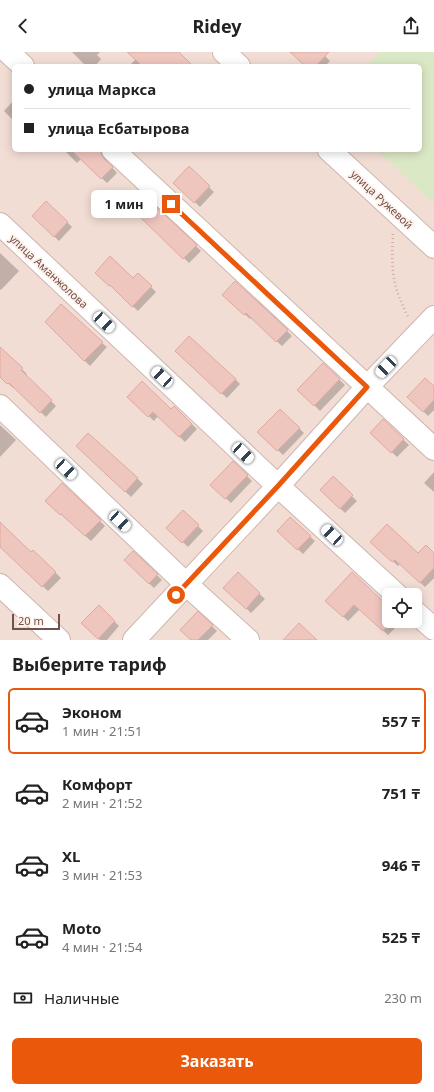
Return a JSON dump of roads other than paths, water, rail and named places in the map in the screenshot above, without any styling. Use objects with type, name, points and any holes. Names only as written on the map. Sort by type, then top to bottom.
[{"type":"street","points":[[8,52],[21,64]]},
{"type":"street","points":[[224,52],[237,64]]},
{"type":"street","points":[[115,152],[434,449]]},
{"type":"street","name":"улица Ружевой","points":[[331,152],[434,247]]},
{"type":"street","name":"улица Аманжолова","points":[[0,224],[278,486],[389,588]]},
{"type":"street","points":[[134,640],[278,486],[367,387],[434,317]]},
{"type":"street","points":[[0,406],[186,584],[248,640]]},
{"type":"street","points":[[0,585],[59,640]]},
{"type":"street","points":[[422,618],[434,629]]}]
